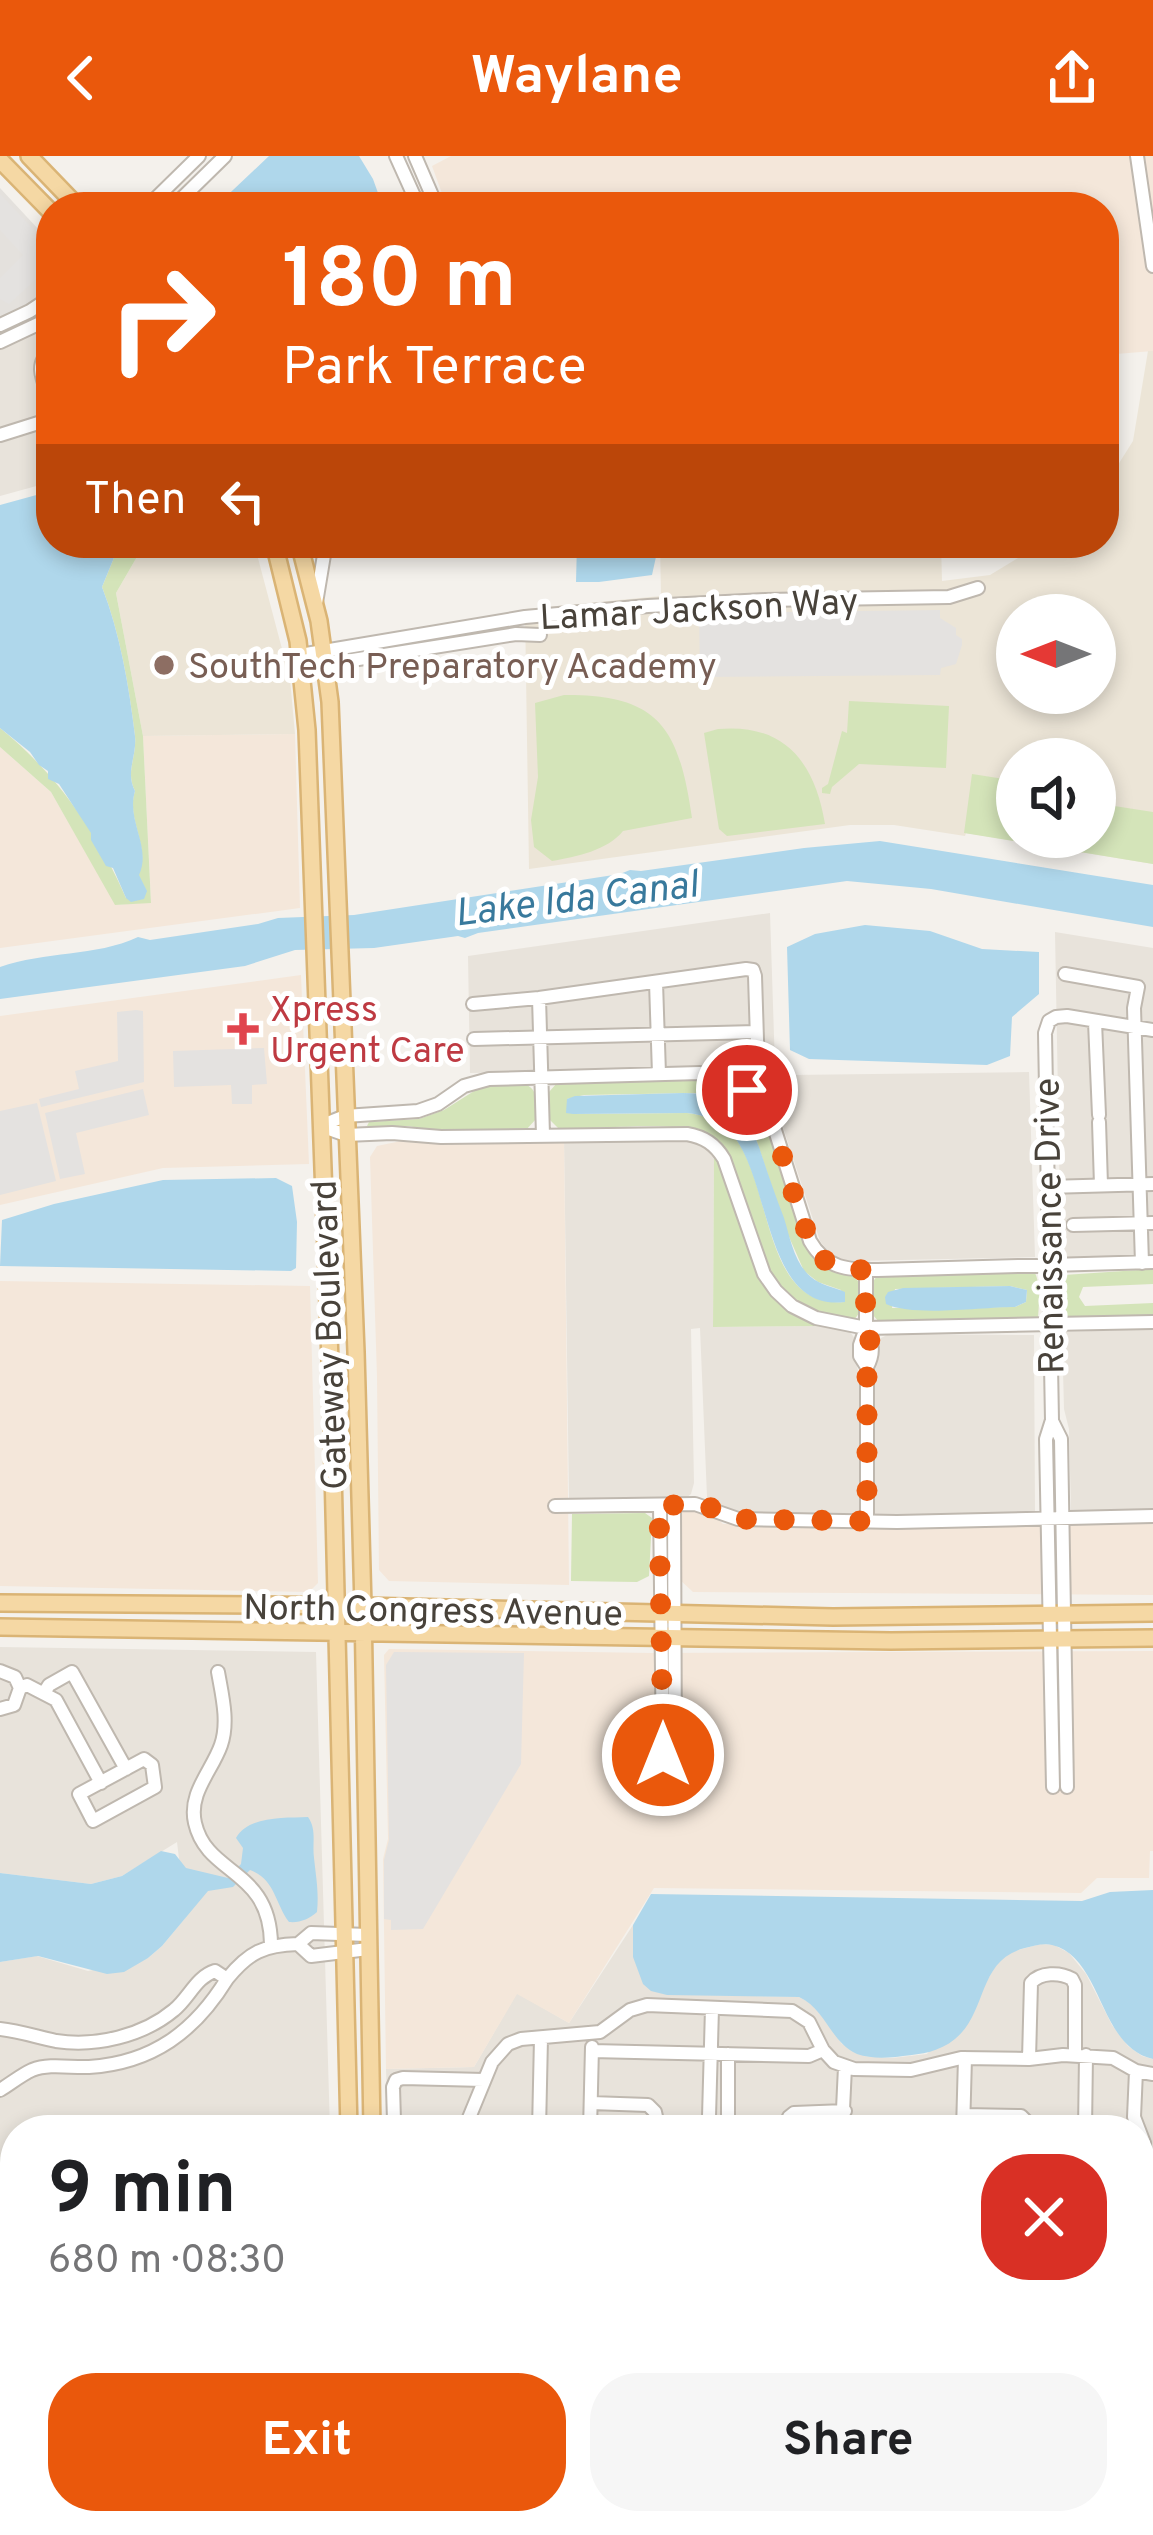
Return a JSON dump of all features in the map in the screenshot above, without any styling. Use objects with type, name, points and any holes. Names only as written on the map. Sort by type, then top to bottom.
[{"type":"main road","points":[[29,156],[64,192]]},
{"type":"main road","points":[[0,160],[36,197]]},
{"type":"main road","name":"Gateway Boulevard","points":[[278,558],[301,661],[307,730],[329,1332],[349,2115]]},
{"type":"main road","name":"Gateway Boulevard","points":[[303,558],[324,658],[331,728],[364,1633],[372,2115]]},
{"type":"main road","points":[[329,1332],[356,1366]]},
{"type":"main road","name":"North Congress Avenue","points":[[0,1603],[833,1616],[1153,1613]]},
{"type":"main road","name":"North Congress Avenue","points":[[0,1627],[668,1638],[1153,1639]]},
{"type":"street","points":[[163,192],[200,156]]},
{"type":"street","points":[[188,192],[225,156]]},
{"type":"street","points":[[396,156],[412,192]]},
{"type":"street","points":[[415,156],[431,192]]},
{"type":"street","points":[[1137,156],[1148,199],[1153,266]]},
{"type":"street","points":[[0,325],[36,307]]},
{"type":"street","points":[[0,342],[36,325]]},
{"type":"street","points":[[0,435],[36,424]]},
{"type":"street","points":[[315,604],[323,558]]},
{"type":"street","name":"Lamar Jackson Way","points":[[324,658],[525,617],[681,603],[955,596],[978,588]]},
{"type":"street","points":[[445,631],[448,647]]},
{"type":"street","name":"Lamar Jackson Way","points":[[301,661],[540,635]]},
{"type":"street","points":[[473,1004],[753,970],[758,1071],[747,1090]]},
{"type":"street","points":[[320,1126],[345,1116],[418,1111],[490,1078],[700,1073],[747,1090],[765,1110],[814,1249],[832,1265],[866,1270],[1148,1263],[1135,1028],[1145,988],[1065,974]]},
{"type":"street","points":[[656,982],[658,1074]]},
{"type":"street","points":[[538,998],[543,1135]]},
{"type":"street","name":"Renaissance Drive","points":[[1060,1787],[1055,1519],[1061,1439],[1052,1420],[1045,1033],[1048,1022],[1056,1017],[1095,1022]]},
{"type":"street","points":[[1101,1185],[1095,1022],[1153,1030]]},
{"type":"street","points":[[474,1039],[757,1032]]},
{"type":"street","points":[[320,1126],[346,1135],[687,1134],[708,1141],[719,1151],[759,1264],[776,1291],[816,1318],[866,1328],[1153,1322]]},
{"type":"street","points":[[1048,1187],[1146,1184]]},
{"type":"street","points":[[1073,1225],[1147,1223]]},
{"type":"street","points":[[866,1270],[866,1328],[860,1356],[867,1367],[867,1521]]},
{"type":"street","points":[[667,1504],[669,1758]]},
{"type":"street","points":[[555,1506],[704,1505],[738,1519],[948,1522],[1153,1516]]},
{"type":"street","points":[[5,1672],[20,1688]]},
{"type":"street","points":[[5,1672],[46,1689],[56,1700],[100,1783]]},
{"type":"street","points":[[20,1688],[46,1689],[72,1672],[126,1768]]},
{"type":"street","points":[[218,1672],[224,1734],[200,1784],[194,1814],[201,1838],[262,1902],[271,1944]]},
{"type":"street","points":[[0,1709],[14,1705],[20,1688]]},
{"type":"street","points":[[144,1759],[152,1765],[155,1787],[93,1821],[79,1794],[126,1768],[144,1759]]},
{"type":"street","points":[[0,2090],[34,2069],[104,2065],[182,2036],[227,1979],[250,1956],[271,1944],[298,1944],[311,1933],[343,1933],[368,1942]]},
{"type":"street","points":[[298,1944],[311,1956],[344,1954],[368,1942]]},
{"type":"street","points":[[0,2029],[72,2042],[104,2040],[140,2030],[178,2008],[205,1974],[215,1971],[227,1979]]},
{"type":"street","points":[[1029,2059],[1030,1983],[1037,1976],[1066,1976],[1075,1985],[1084,2115]]},
{"type":"street","points":[[470,2115],[492,2062],[508,2044],[591,2034],[641,2006],[792,2011],[812,2026],[834,2062],[845,2067],[911,2069],[965,2058],[1080,2055],[1113,2058],[1153,2074]]},
{"type":"street","points":[[710,2115],[712,2008]]},
{"type":"street","points":[[591,2034],[591,2115]]},
{"type":"street","points":[[539,2115],[541,2038]]},
{"type":"street","points":[[592,2051],[808,2056],[824,2050]]},
{"type":"street","points":[[728,2054],[728,2115]]},
{"type":"street","points":[[963,2115],[965,2058]]},
{"type":"street","points":[[843,2115],[845,2067]]},
{"type":"street","points":[[1134,2115],[1136,2071]]},
{"type":"street","points":[[394,2115],[396,2080],[484,2080]]},
{"type":"street","points":[[591,2103],[648,2104],[656,2115]]},
{"type":"shaded area","points":[[451,156],[1153,156],[1153,351],[1119,354],[1119,192],[442,192],[432,166]]},
{"type":"shaded area","points":[[0,188],[36,227],[36,300],[0,319]]},
{"type":"shaded area","points":[[0,194],[36,232],[36,279],[9,304],[0,299],[0,278],[23,255],[0,230]]},
{"type":"shaded area","points":[[36,333],[36,486],[0,496],[0,350]]},
{"type":"shaded area","points":[[1148,351],[1153,351],[1153,864],[1116,858],[1116,738],[996,738],[996,838],[894,825],[850,825],[529,869],[525,609],[661,596],[660,558],[941,558],[942,581],[990,575],[1018,558],[1119,558],[1119,463],[1133,441]]},
{"type":"shaded area","points":[[136,558],[258,558],[290,679],[295,734],[143,736],[116,593]]},
{"type":"shaded area","points":[[940,610],[940,618],[956,628],[962,645],[956,664],[941,668],[940,675],[700,677],[699,613]]},
{"type":"shaded area","points":[[295,734],[300,908],[0,948],[0,747],[51,792],[116,905],[151,902],[143,736]]},
{"type":"shaded area","points":[[770,913],[775,1067],[791,1075],[1029,1072],[1035,1257],[855,1261],[830,1254],[820,1241],[779,1115],[763,1091],[745,1079],[704,1068],[470,1073],[468,956]]},
{"type":"shaded area","points":[[1055,932],[1153,948],[1153,1256],[1061,1259]]},
{"type":"shaded area","points":[[301,975],[309,1164],[163,1168],[0,1205],[0,1016]]},
{"type":"shaded area","points":[[143,1011],[144,1082],[41,1107],[39,1099],[79,1089],[75,1071],[118,1061],[117,1012]]},
{"type":"shaded area","points":[[264,1048],[267,1084],[252,1085],[252,1104],[232,1104],[231,1085],[174,1087],[173,1051]]},
{"type":"shaded area","points":[[143,1089],[149,1115],[76,1133],[85,1174],[60,1179],[45,1113]]},
{"type":"shaded area","points":[[37,1103],[56,1181],[0,1195],[0,1111]]},
{"type":"shaded area","points":[[689,1138],[714,1152],[713,1327],[826,1326],[850,1332],[856,1340],[862,1387],[861,1512],[854,1516],[747,1515],[707,1497],[700,1328],[691,1329],[691,1494],[686,1498],[569,1499],[564,1140]]},
{"type":"shaded area","points":[[564,1140],[569,1585],[389,1581],[379,1570],[370,1157],[377,1146],[401,1141]]},
{"type":"shaded area","points":[[0,1281],[310,1286],[318,1583],[309,1592],[0,1586]]},
{"type":"shaded area","points":[[1153,1329],[1153,1512],[1071,1511],[1062,1332]]},
{"type":"shaded area","points":[[889,1334],[1034,1335],[1035,1514],[874,1515],[872,1370],[879,1339]]},
{"type":"shaded area","points":[[678,1508],[699,1508],[723,1524],[962,1526],[1153,1520],[1153,1595],[693,1592],[678,1578]]},
{"type":"shaded area","points":[[0,1647],[316,1652],[330,2115],[0,2115],[0,1962],[37,1956],[88,1971],[148,1958],[186,1917],[177,1842],[122,1876],[91,1884],[0,1873]]},
{"type":"shaded area","points":[[389,1649],[1153,1651],[1149,1878],[1097,1878],[1081,1893],[654,1888],[569,2023],[517,1994],[474,2067],[386,2069],[384,1655]]},
{"type":"shaded area","points":[[394,1652],[524,1653],[521,1764],[423,1929],[391,1930],[391,1920],[384,1919],[384,1860],[389,1840],[386,1665]]},
{"type":"shaded area","points":[[633,1925],[633,1957],[707,1995],[799,1997],[816,2006],[842,2044],[864,2056],[927,2054],[998,1961],[1010,1952],[1054,1945],[1069,1953],[1086,1974],[1128,2046],[1153,2059],[1153,2115],[388,2115],[386,2069],[474,2067],[517,1993],[569,2023]]},
{"type":"green space","points":[[114,558],[136,558],[116,593],[143,736],[151,903],[115,905],[51,792],[0,747],[0,728],[39,764],[73,805],[126,898],[142,861],[131,777],[135,736],[123,660],[102,587]]},
{"type":"green space","points":[[564,695],[623,701],[659,723],[680,761],[692,818],[623,831],[600,848],[552,861],[534,847],[535,703]]},
{"type":"green space","points":[[849,701],[949,706],[946,768],[859,764],[830,794],[822,793],[842,731],[847,733]]},
{"type":"green space","points":[[718,729],[762,733],[793,751],[813,783],[825,824],[727,836],[719,829],[704,733]]},
{"type":"green space","points":[[972,774],[996,778],[996,838],[964,833]]},
{"type":"green space","points":[[1116,806],[1153,812],[1153,864],[1116,858]]},
{"type":"green space","points":[[705,1079],[729,1087],[753,1105],[770,1134],[810,1254],[828,1270],[858,1281],[860,1312],[854,1320],[806,1306],[777,1284],[728,1159],[709,1135],[662,1127],[558,1128],[550,1120],[549,1092],[557,1083]],"holes":[[[695,1093],[726,1100],[738,1108],[754,1133],[804,1271],[841,1290],[844,1302],[816,1298],[796,1284],[771,1236],[744,1152],[724,1127],[687,1113],[573,1114],[567,1099]]]},
{"type":"green space","points":[[525,1084],[533,1090],[536,1104],[536,1119],[526,1130],[367,1126],[369,1122],[419,1119],[444,1110],[482,1086]]},
{"type":"green space","points":[[714,1152],[757,1269],[800,1316],[826,1326],[713,1327]]},
{"type":"green space","points":[[1153,1269],[1153,1284],[1083,1287],[1079,1297],[1085,1306],[1153,1303],[1153,1317],[1062,1317],[1064,1275]]},
{"type":"green space","points":[[1034,1271],[1039,1287],[1038,1318],[880,1323],[872,1314],[872,1283],[877,1276]],"holes":[[[1010,1286],[1027,1290],[1026,1302],[1015,1307],[892,1308],[895,1289]]]},
{"type":"green space","points":[[645,1513],[652,1518],[649,1576],[637,1582],[571,1581],[572,1514]]},
{"type":"water","points":[[269,156],[359,156],[378,192],[231,192]]},
{"type":"water","points":[[36,495],[36,558],[114,558],[102,587],[123,660],[135,736],[131,771],[143,854],[139,875],[147,891],[144,899],[131,902],[126,898],[113,868],[106,866],[59,784],[48,779],[48,771],[0,728],[0,505]]},
{"type":"water","points":[[577,558],[656,558],[652,575],[576,582]]},
{"type":"water","name":"Lake Ida Canal","points":[[880,841],[1153,885],[1153,927],[931,889],[847,881],[465,938],[295,950],[245,966],[0,999],[0,967],[105,948],[138,937],[150,940],[278,918],[354,915],[630,870]]},
{"type":"water","points":[[865,925],[930,931],[982,949],[1039,952],[1039,994],[1012,1017],[1010,1056],[987,1065],[809,1059],[790,1050],[787,947],[815,934]]},
{"type":"water","points":[[575,1096],[712,1096],[740,1112],[759,1147],[800,1265],[815,1280],[845,1292],[845,1302],[818,1300],[798,1286],[783,1264],[743,1151],[720,1123],[687,1113],[566,1113],[567,1099]]},
{"type":"water","points":[[276,1178],[292,1186],[297,1222],[296,1268],[291,1271],[0,1266],[2,1220],[163,1180]]},
{"type":"water","points":[[1010,1286],[1027,1290],[1026,1302],[1015,1307],[930,1311],[898,1308],[886,1304],[885,1297],[903,1288]]},
{"type":"water","points":[[308,1817],[318,1898],[317,1912],[308,1919],[289,1922],[270,1885],[250,1870],[233,1887],[208,1891],[162,1946],[124,1972],[107,1974],[38,1956],[0,1962],[0,1873],[91,1884],[122,1876],[161,1851],[175,1854],[186,1868],[228,1878],[241,1864],[243,1848],[236,1838],[242,1831],[268,1820]]},
{"type":"water","points":[[1153,1890],[1153,2059],[1121,2038],[1082,1966],[1052,1945],[1025,1948],[998,1963],[966,2028],[955,2039],[937,2050],[886,2058],[848,2049],[816,2009],[799,1997],[651,1991],[643,1984],[633,1957],[633,1925],[651,1894],[1082,1901],[1110,1892]]},
{"type":"place","name":"SouthTech Preparatory Academy","points":[[164,665]]},
{"type":"place","name":"Xpress Urgent Care","points":[[243,1029]]},
{"type":"route","points":[[663,1755],[659,1505],[704,1505],[738,1519],[867,1521],[867,1367],[873,1356],[866,1328],[866,1270],[832,1265],[814,1249],[774,1126],[747,1090]]}]
